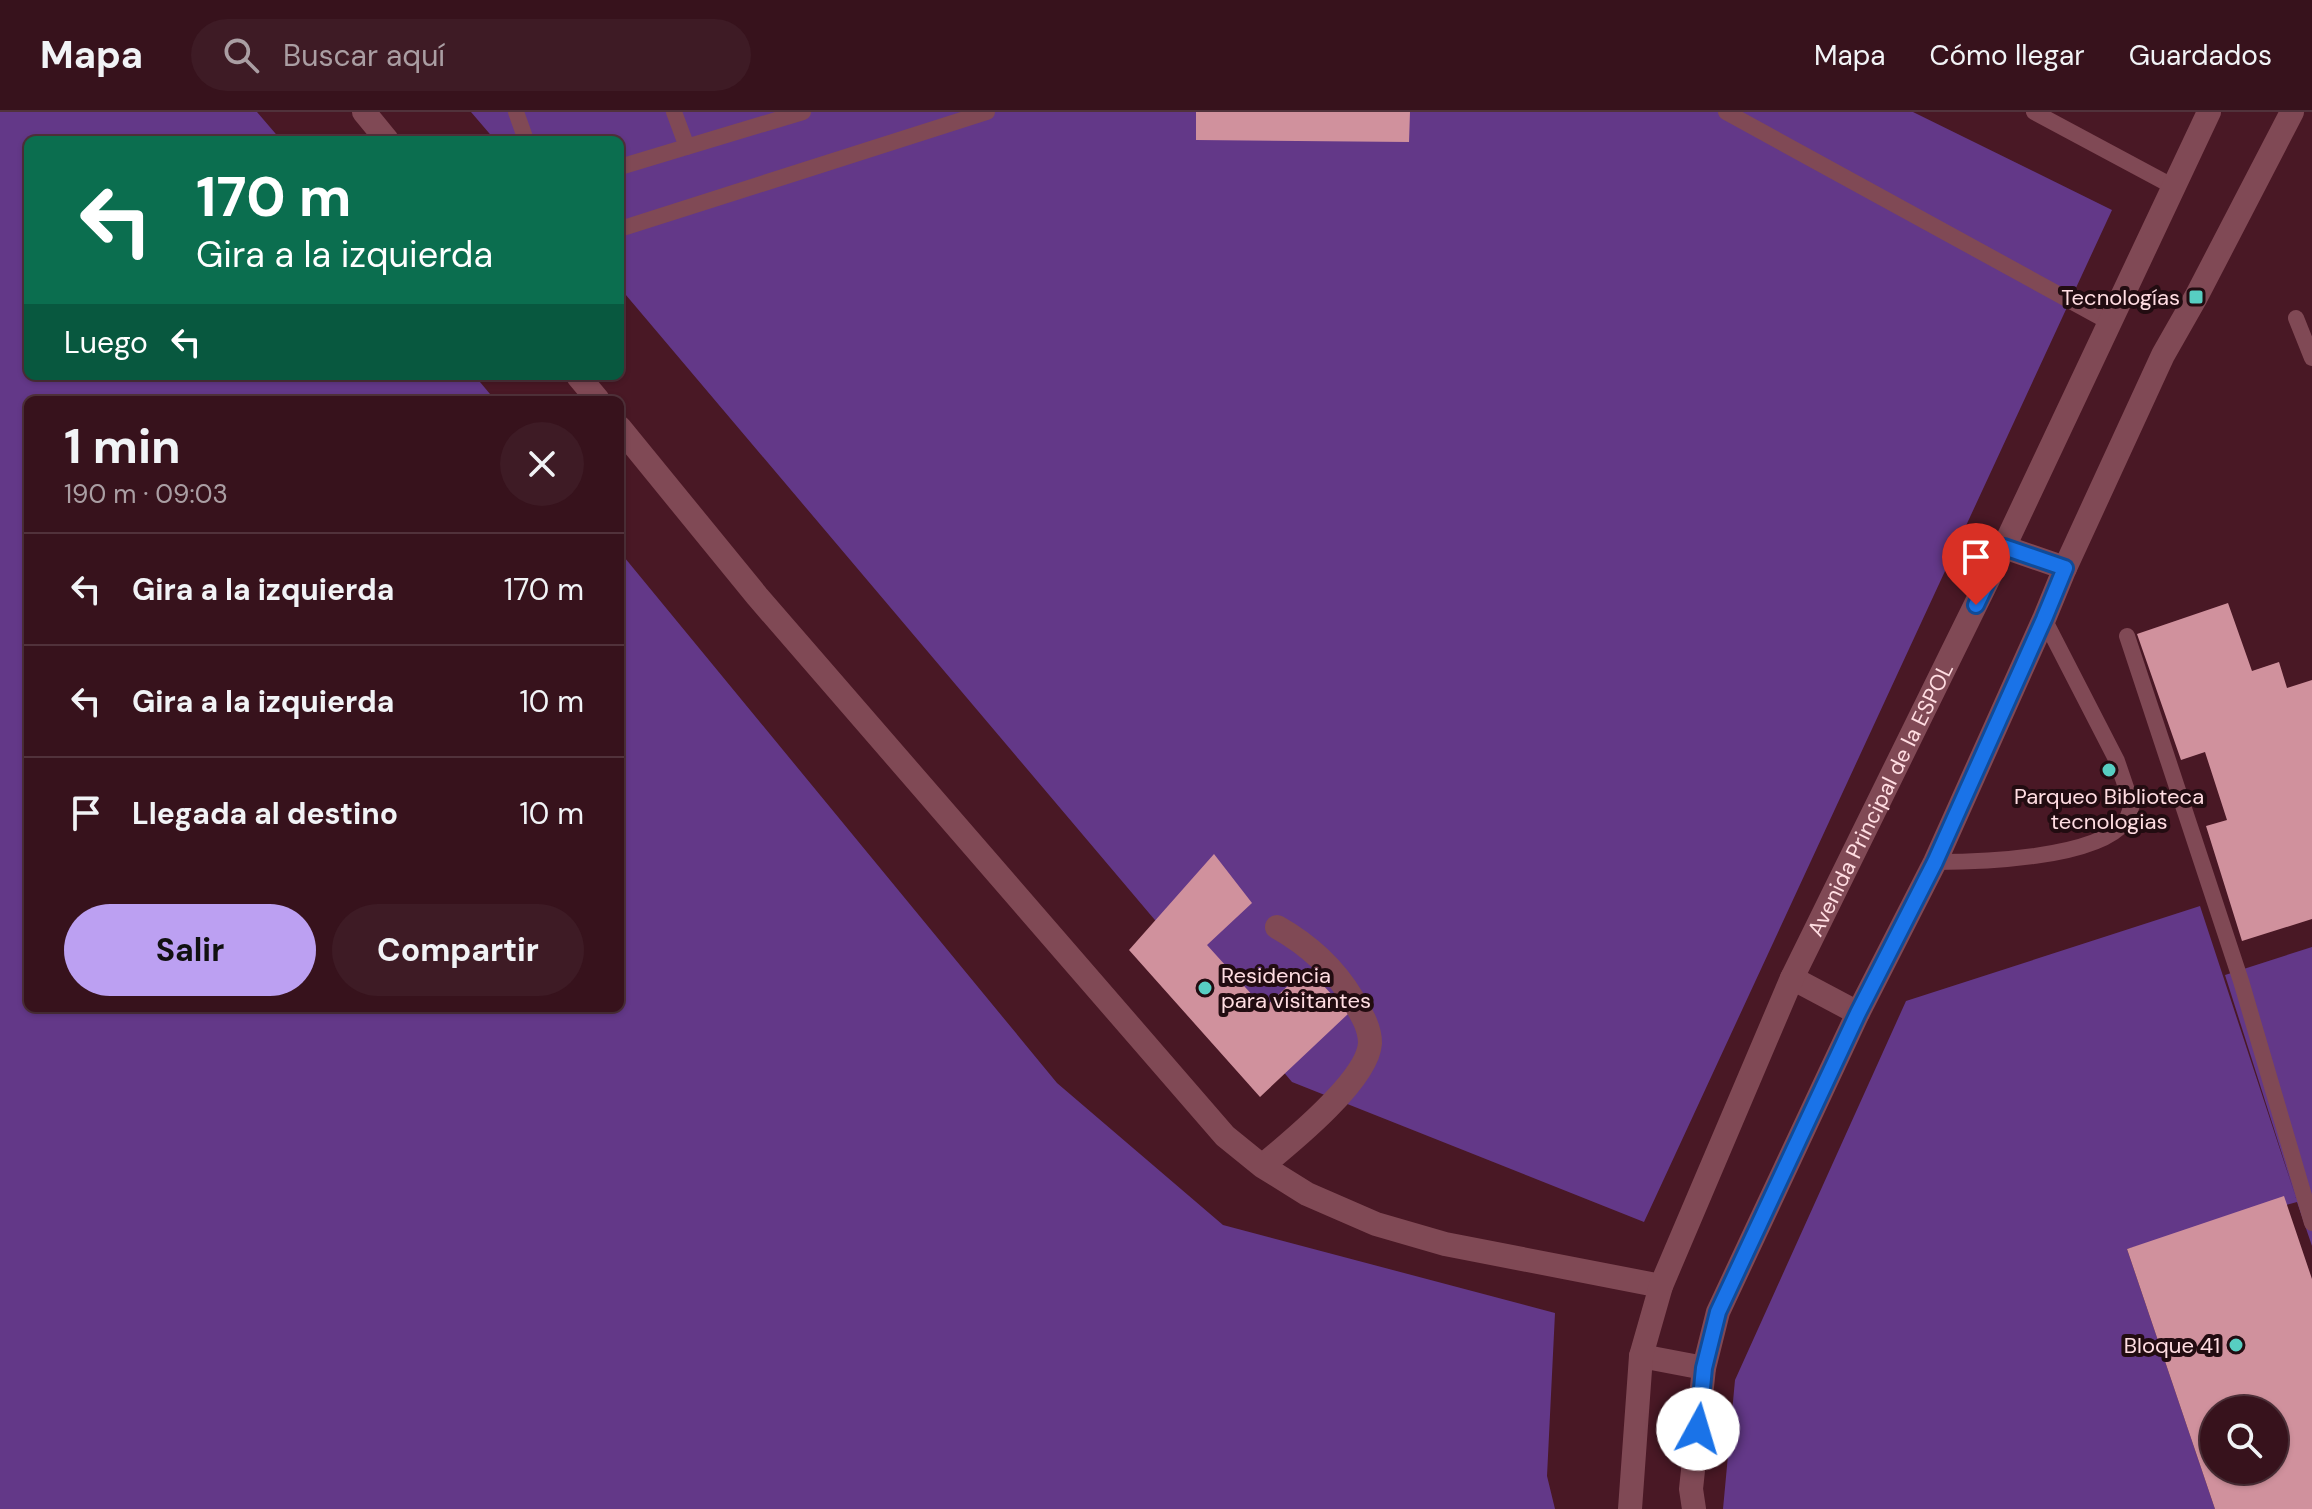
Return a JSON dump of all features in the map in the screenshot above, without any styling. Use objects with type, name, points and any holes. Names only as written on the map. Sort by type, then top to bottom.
[{"type":"street","name":"Avenida Principal de la ESPOL","points":[[1630,1509],[1641,1356],[1661,1286],[1792,978],[2004,547],[2209,112]]},
{"type":"street","points":[[367,113],[384,136]]},
{"type":"street","points":[[1694,1509],[1691,1489],[1704,1368],[1718,1312],[1858,1013],[1935,862],[2163,355],[2196,297],[2282,116]]},
{"type":"street","points":[[581,380],[595,396]]},
{"type":"street","points":[[624,433],[757,596],[1225,1136],[1262,1166],[1307,1194],[1376,1224],[1445,1244],[1661,1286]]},
{"type":"street","points":[[2004,547],[2065,568]]},
{"type":"street","points":[[1262,1166],[1314,1122],[1355,1076],[1370,1045],[1366,1021],[1344,985],[1302,941],[1277,927]]},
{"type":"street","points":[[1792,978],[1858,1013]]},
{"type":"street","points":[[1641,1356],[1704,1368]]},
{"type":"lane","points":[[516,112],[525,136]]},
{"type":"lane","points":[[674,112],[687,147]]},
{"type":"lane","points":[[624,166],[803,112]]},
{"type":"lane","points":[[624,228],[987,112]]},
{"type":"lane","points":[[1726,112],[2109,322]]},
{"type":"lane","points":[[2034,112],[2174,187]]},
{"type":"lane","points":[[2296,318],[2312,358]]},
{"type":"lane","points":[[1935,862],[1987,862],[2032,857],[2081,846],[2109,835],[2125,822],[2132,805],[2117,761],[2044,619]]},
{"type":"lane","points":[[2127,636],[2241,981],[2312,1223]]},
{"type":"shaded area","points":[[0,112],[257,112],[278,136],[24,136],[24,380],[478,380],[492,396],[24,396],[24,1012],[624,1012],[624,557],[1057,1083],[1223,1225],[1555,1313],[1547,1476],[1555,1509],[0,1509]]},
{"type":"shaded area","points":[[471,112],[1913,112],[2112,210],[1644,1222],[1292,1082],[624,293],[624,136],[492,136]]},
{"type":"shaded area","points":[[2200,906],[2296,1198],[2225,975],[2312,947],[2312,1246],[2297,1202],[2127,1249],[2200,1465],[2200,1484],[2207,1484],[2215,1509],[1723,1509],[1735,1380],[1906,1001]]},
{"type":"building","points":[[1196,112],[1410,112],[1409,142],[1196,140]]},
{"type":"building","points":[[2228,603],[2252,671],[2279,662],[2287,688],[2312,680],[2312,919],[2242,941],[2206,826],[2227,820],[2205,752],[2181,760],[2137,634]]},
{"type":"building","name":"Residencia para visitantes","points":[[1214,854],[1252,903],[1207,945],[1264,1008],[1307,968],[1349,1013],[1260,1097],[1129,950]]},
{"type":"building","name":"Bloque 41","points":[[2284,1196],[2312,1279],[2312,1509],[2215,1509],[2207,1484],[2288,1484],[2288,1396],[2200,1396],[2200,1465],[2127,1249]]},
{"type":"place","name":"Tecnologías","points":[[2196,297]]},
{"type":"place","name":"Parqueo Biblioteca tecnologias","points":[[2109,770]]},
{"type":"place","name":"Residencia para visitantes","points":[[1205,988]]},
{"type":"place","name":"Bloque 41","points":[[2236,1345]]},
{"type":"route","points":[[1698,1429],[1704,1368],[1718,1312],[1858,1013],[1935,862],[2065,568],[2004,547],[1976,605]]}]
